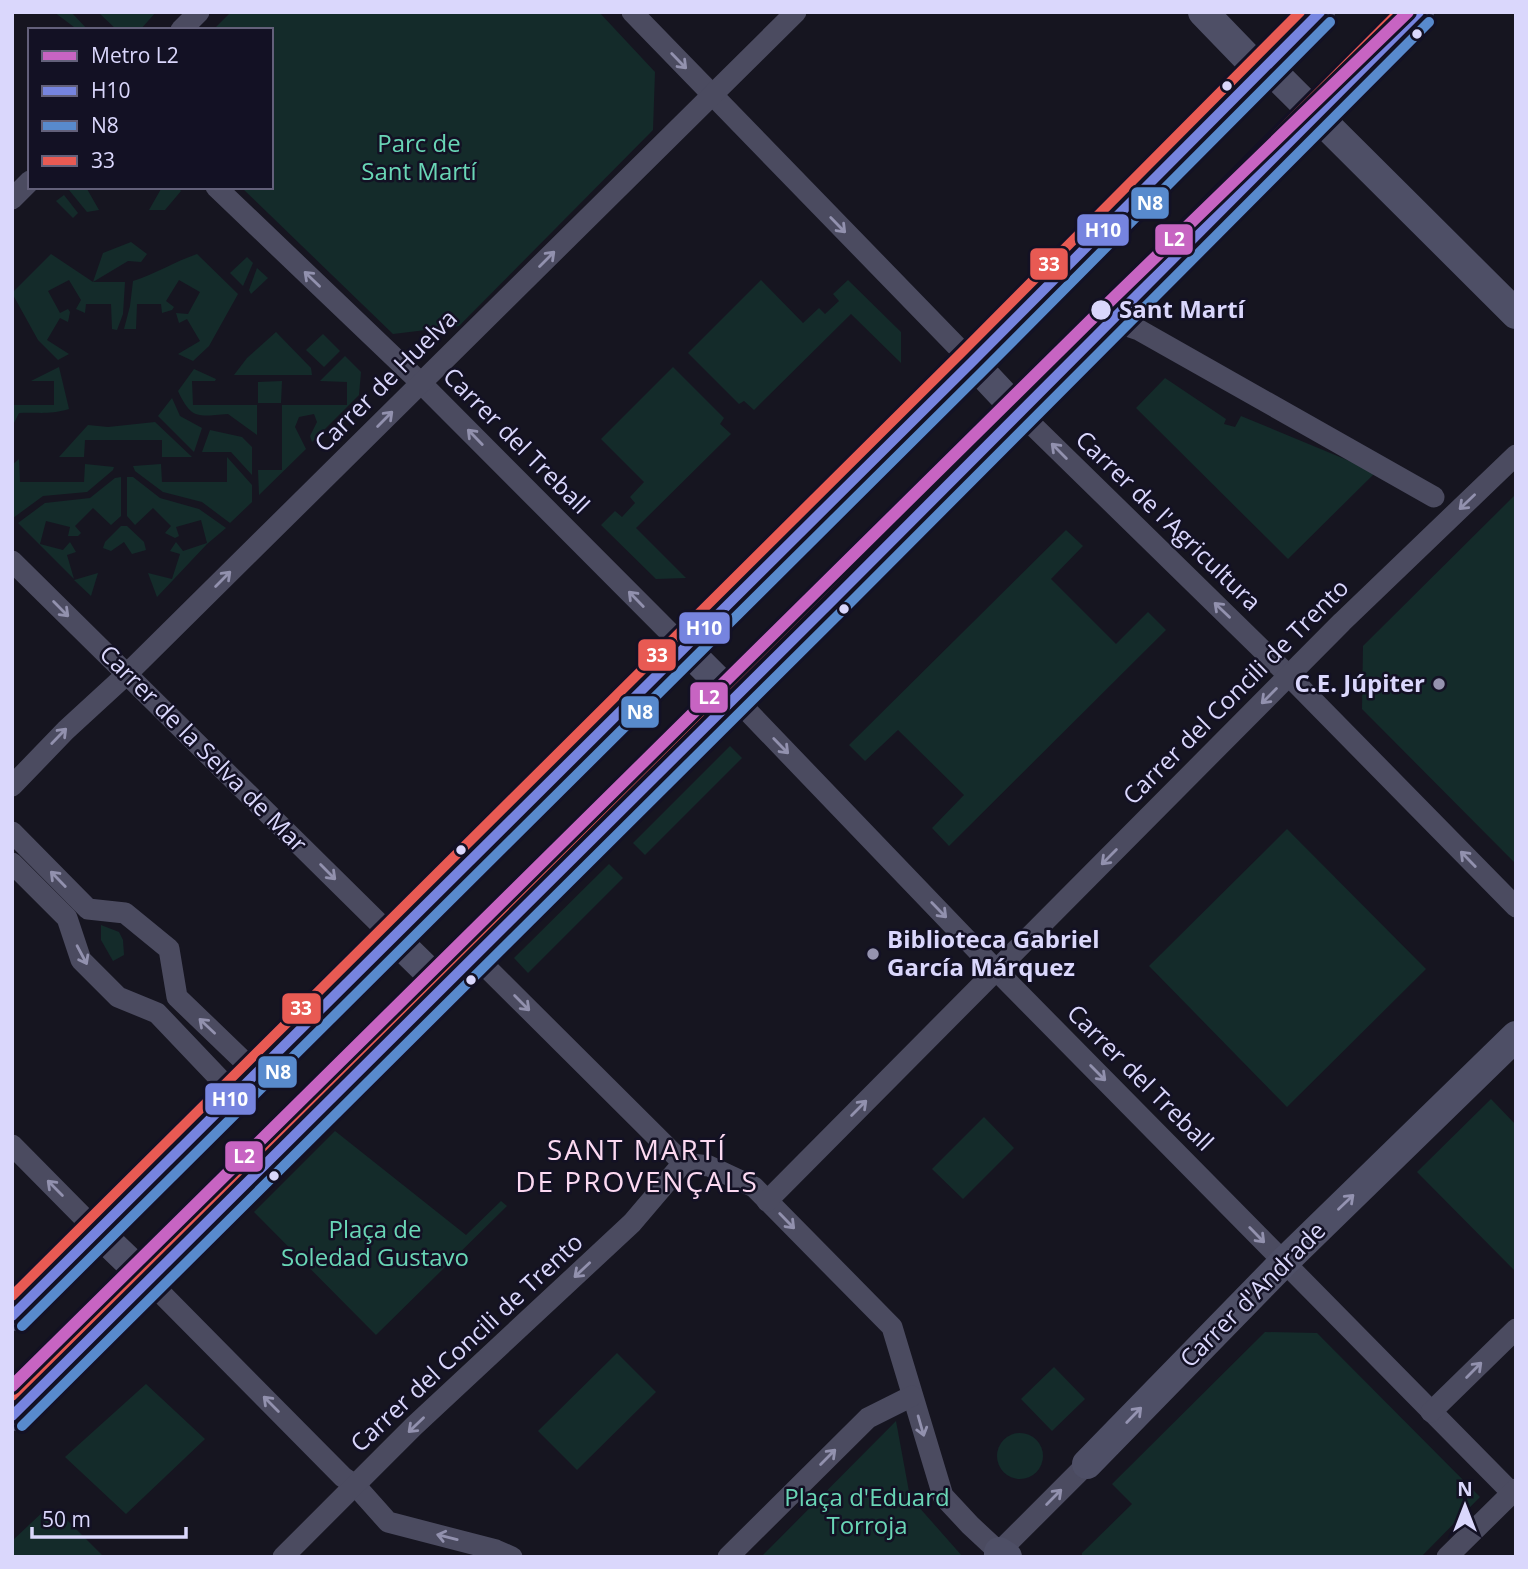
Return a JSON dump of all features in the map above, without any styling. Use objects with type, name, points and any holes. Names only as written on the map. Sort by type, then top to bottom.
[{"type":"street","points":[[183,28],[199,12]]},
{"type":"street","points":[[632,12],[1019,412]]},
{"type":"street","name":"Carrer de Huelva","points":[[12,786],[65,730],[127,674],[796,12]]},
{"type":"street","points":[[1203,12],[1261,72],[1277,76],[1516,314]]},
{"type":"street","points":[[12,1316],[972,362],[1320,12]]},
{"type":"street","points":[[12,1416],[1419,12]]},
{"type":"street","points":[[12,199],[28,183]]},
{"type":"street","name":"Carrer del Treball","points":[[218,189],[421,383],[684,647]]},
{"type":"street","points":[[1112,321],[1139,330],[1434,497]]},
{"type":"street","name":"Carrer de l'Agricultura","points":[[1019,412],[1289,676],[1516,907]]},
{"type":"street","name":"Carrer del Concili de Trento","points":[[767,1200],[1289,676],[1516,455]]},
{"type":"street","name":"Carrer de la Selva de Mar","points":[[12,561],[393,937]]},
{"type":"street","points":[[684,647],[734,697]]},
{"type":"street","name":"Carrer del Treball","points":[[734,697],[996,970],[1431,1412],[1514,1491]]},
{"type":"street","points":[[12,832],[88,909],[125,912],[169,949],[177,997],[256,1073]]},
{"type":"street","points":[[12,863],[67,918],[81,960],[118,997],[157,1013],[235,1095]]},
{"type":"street","points":[[393,937],[443,986]]},
{"type":"street","points":[[474,955],[683,1163],[709,1166],[754,1186],[892,1327],[943,1496],[1000,1555]]},
{"type":"street","name":"Carrer d'Andrade","points":[[1000,1555],[1284,1262],[1516,1036]]},
{"type":"street","points":[[12,1145],[343,1477],[355,1485],[388,1522],[496,1550],[512,1557]]},
{"type":"street","name":"Carrer del Concili de Trento","points":[[283,1557],[414,1426],[632,1223],[683,1163]]},
{"type":"street","points":[[1431,1412],[1516,1329]]},
{"type":"street","points":[[728,1557],[868,1418],[912,1396]]},
{"type":"street","points":[[1447,1557],[1514,1491]]},
{"type":"green space","points":[[54,12],[71,12],[86,28],[75,28]]},
{"type":"green space","points":[[98,12],[156,12],[142,28],[115,28]]},
{"type":"green space","name":"Parc de Sant Martí","points":[[231,12],[599,12],[655,72],[653,130],[459,326],[393,334],[243,189],[273,189],[273,28],[215,28]]},
{"type":"green space","points":[[87,189],[99,210],[87,212],[69,190]]},
{"type":"green space","points":[[161,189],[181,191],[165,210],[149,210]]},
{"type":"green space","points":[[64,195],[78,213],[73,218],[56,201]]},
{"type":"green space","points":[[131,242],[147,254],[141,262],[128,261],[93,282],[103,253]]},
{"type":"green space","points":[[51,254],[93,282],[125,282],[123,314],[117,330],[112,329],[111,304],[86,304],[85,313],[76,309],[81,300],[69,280],[48,291],[60,313],[68,309],[70,312],[68,322],[60,318],[47,340],[69,354],[58,360],[38,340],[12,293]]},
{"type":"green space","points":[[197,254],[238,294],[209,346],[193,361],[178,354],[200,341],[187,319],[179,323],[176,313],[188,314],[200,292],[179,280],[166,301],[174,307],[172,310],[162,313],[161,304],[137,304],[136,329],[124,329],[133,281]]},
{"type":"green space","points":[[247,257],[253,263],[243,286],[230,273]]},
{"type":"green space","points":[[257,268],[268,278],[251,294],[249,290]]},
{"type":"green space","points":[[761,280],[803,323],[819,308],[825,314],[839,301],[833,294],[848,280],[901,332],[901,363],[851,314],[754,410],[744,401],[739,404],[688,353]]},
{"type":"green space","points":[[276,332],[311,368],[312,375],[234,375],[247,358]]},
{"type":"green space","points":[[323,334],[340,351],[324,367],[306,350]]},
{"type":"green space","points":[[345,356],[361,372],[359,395],[312,442],[310,436],[317,422],[314,414],[299,417],[295,427],[306,449],[259,495],[258,470],[282,470],[282,405],[347,405],[347,382],[320,381]]},
{"type":"green space","points":[[59,367],[69,409],[49,413],[19,413],[12,427],[12,405],[54,405],[54,381],[31,381]]},
{"type":"green space","points":[[673,367],[724,418],[720,424],[731,434],[636,528],[686,578],[656,579],[601,525],[615,511],[622,517],[635,503],[630,497],[644,482],[601,439]]},
{"type":"green space","points":[[194,369],[216,379],[192,381],[193,405],[257,405],[257,435],[228,414],[203,416],[188,408],[178,391]]},
{"type":"green space","points":[[1165,378],[1226,419],[1224,424],[1235,427],[1241,416],[1376,472],[1288,559],[1136,408]]},
{"type":"green space","points":[[282,381],[281,403],[258,403],[258,382]]},
{"type":"green space","points":[[172,398],[180,416],[202,428],[194,452],[158,416]]},
{"type":"green space","points":[[155,422],[192,457],[162,457],[162,440],[85,440],[84,457],[59,457],[88,425],[108,427]]},
{"type":"green space","points":[[210,430],[242,437],[252,447],[252,475],[231,452],[202,452]]},
{"type":"green space","points":[[227,457],[252,485],[252,502],[230,523],[202,502],[163,492],[135,471],[133,466],[161,464],[162,482],[227,482]]},
{"type":"green space","points":[[19,459],[20,482],[84,482],[85,464],[114,467],[87,492],[43,496],[13,518],[12,465]]},
{"type":"green space","points":[[121,477],[121,516],[111,525],[93,508],[75,526],[81,533],[78,536],[68,536],[70,527],[46,521],[40,544],[63,550],[70,542],[76,552],[67,555],[74,579],[18,523],[45,503],[90,498],[115,478]]},
{"type":"green space","points":[[127,477],[133,477],[160,498],[199,509],[226,528],[207,544],[157,597],[148,573],[172,579],[180,554],[170,551],[176,542],[183,551],[207,543],[201,520],[176,527],[179,536],[175,538],[165,533],[171,526],[153,508],[135,525],[127,516]]},
{"type":"green space","name":"C.E. Júpiter","points":[[1516,494],[1516,864],[1362,709],[1363,646]]},
{"type":"green space","points":[[121,526],[127,526],[144,542],[146,550],[132,554],[124,542],[111,551],[103,548],[105,542]]},
{"type":"green space","points":[[1066,530],[1083,546],[1051,579],[1116,644],[1148,612],[1166,630],[949,846],[932,828],[964,795],[898,730],[865,761],[849,745]]},
{"type":"green space","points":[[98,573],[91,596],[74,580]]},
{"type":"green space","points":[[730,746],[742,758],[645,855],[633,843]]},
{"type":"green space","points":[[1287,829],[1426,969],[1287,1107],[1149,966]]},
{"type":"green space","points":[[609,864],[623,878],[528,973],[514,958]]},
{"type":"green space","points":[[101,925],[119,932],[123,940],[124,955],[113,961],[101,940]]},
{"type":"green space","points":[[1491,1099],[1516,1125],[1516,1272],[1417,1172]]},
{"type":"green space","points":[[984,1117],[1014,1148],[963,1199],[932,1169]]},
{"type":"green space","name":"Plaça de Soledad Gustavo","points":[[335,1131],[466,1235],[501,1201],[507,1206],[376,1335],[254,1212]]},
{"type":"green space","points":[[1265,1332],[1317,1333],[1480,1497],[1421,1557],[1082,1557],[1082,1553],[1132,1504],[1112,1484]]},
{"type":"green space","points":[[617,1353],[656,1392],[577,1470],[538,1431]]},
{"type":"green space","points":[[1054,1367],[1085,1399],[1052,1431],[1021,1399]]},
{"type":"green space","points":[[146,1384],[205,1439],[126,1514],[65,1457]]},
{"type":"green space","name":"Plaça d'Eduard Torroja","points":[[896,1421],[910,1497],[963,1557],[761,1557]]},
{"type":"green space","points":[[1020,1433],[1036,1440],[1043,1456],[1036,1472],[1020,1479],[1004,1472],[997,1456],[1004,1440]]},
{"type":"green space","points":[[46,1509],[59,1512],[104,1557],[12,1557],[12,1541]]},
{"type":"metro line","name":"L2","points":[[12,1386],[1102,309],[1408,12]]},
{"type":"transit line","name":"33","points":[[12,1296],[962,352],[1300,12]]},
{"type":"transit line","name":"H10","points":[[12,1316],[972,362],[1320,12]]},
{"type":"transit line","name":"33","points":[[12,1396],[820,593],[1399,12]]},
{"type":"transit line","name":"H10","points":[[12,1416],[830,603],[1419,12]]},
{"type":"transit line","name":"N8","points":[[22,1326],[982,372],[1330,22]]},
{"type":"transit line","name":"N8","points":[[22,1426],[840,613],[1429,22]]},
{"type":"place","name":"Sant Martí","points":[[1101,310]]},
{"type":"place","name":"C.E. Júpiter","points":[[1439,684]]},
{"type":"place","name":"Biblioteca Gabriel García Márquez","points":[[873,954]]},
{"type":"district","name":"SANT MARTÍ DE PROVENÇALS","points":[[637,1166]]}]
